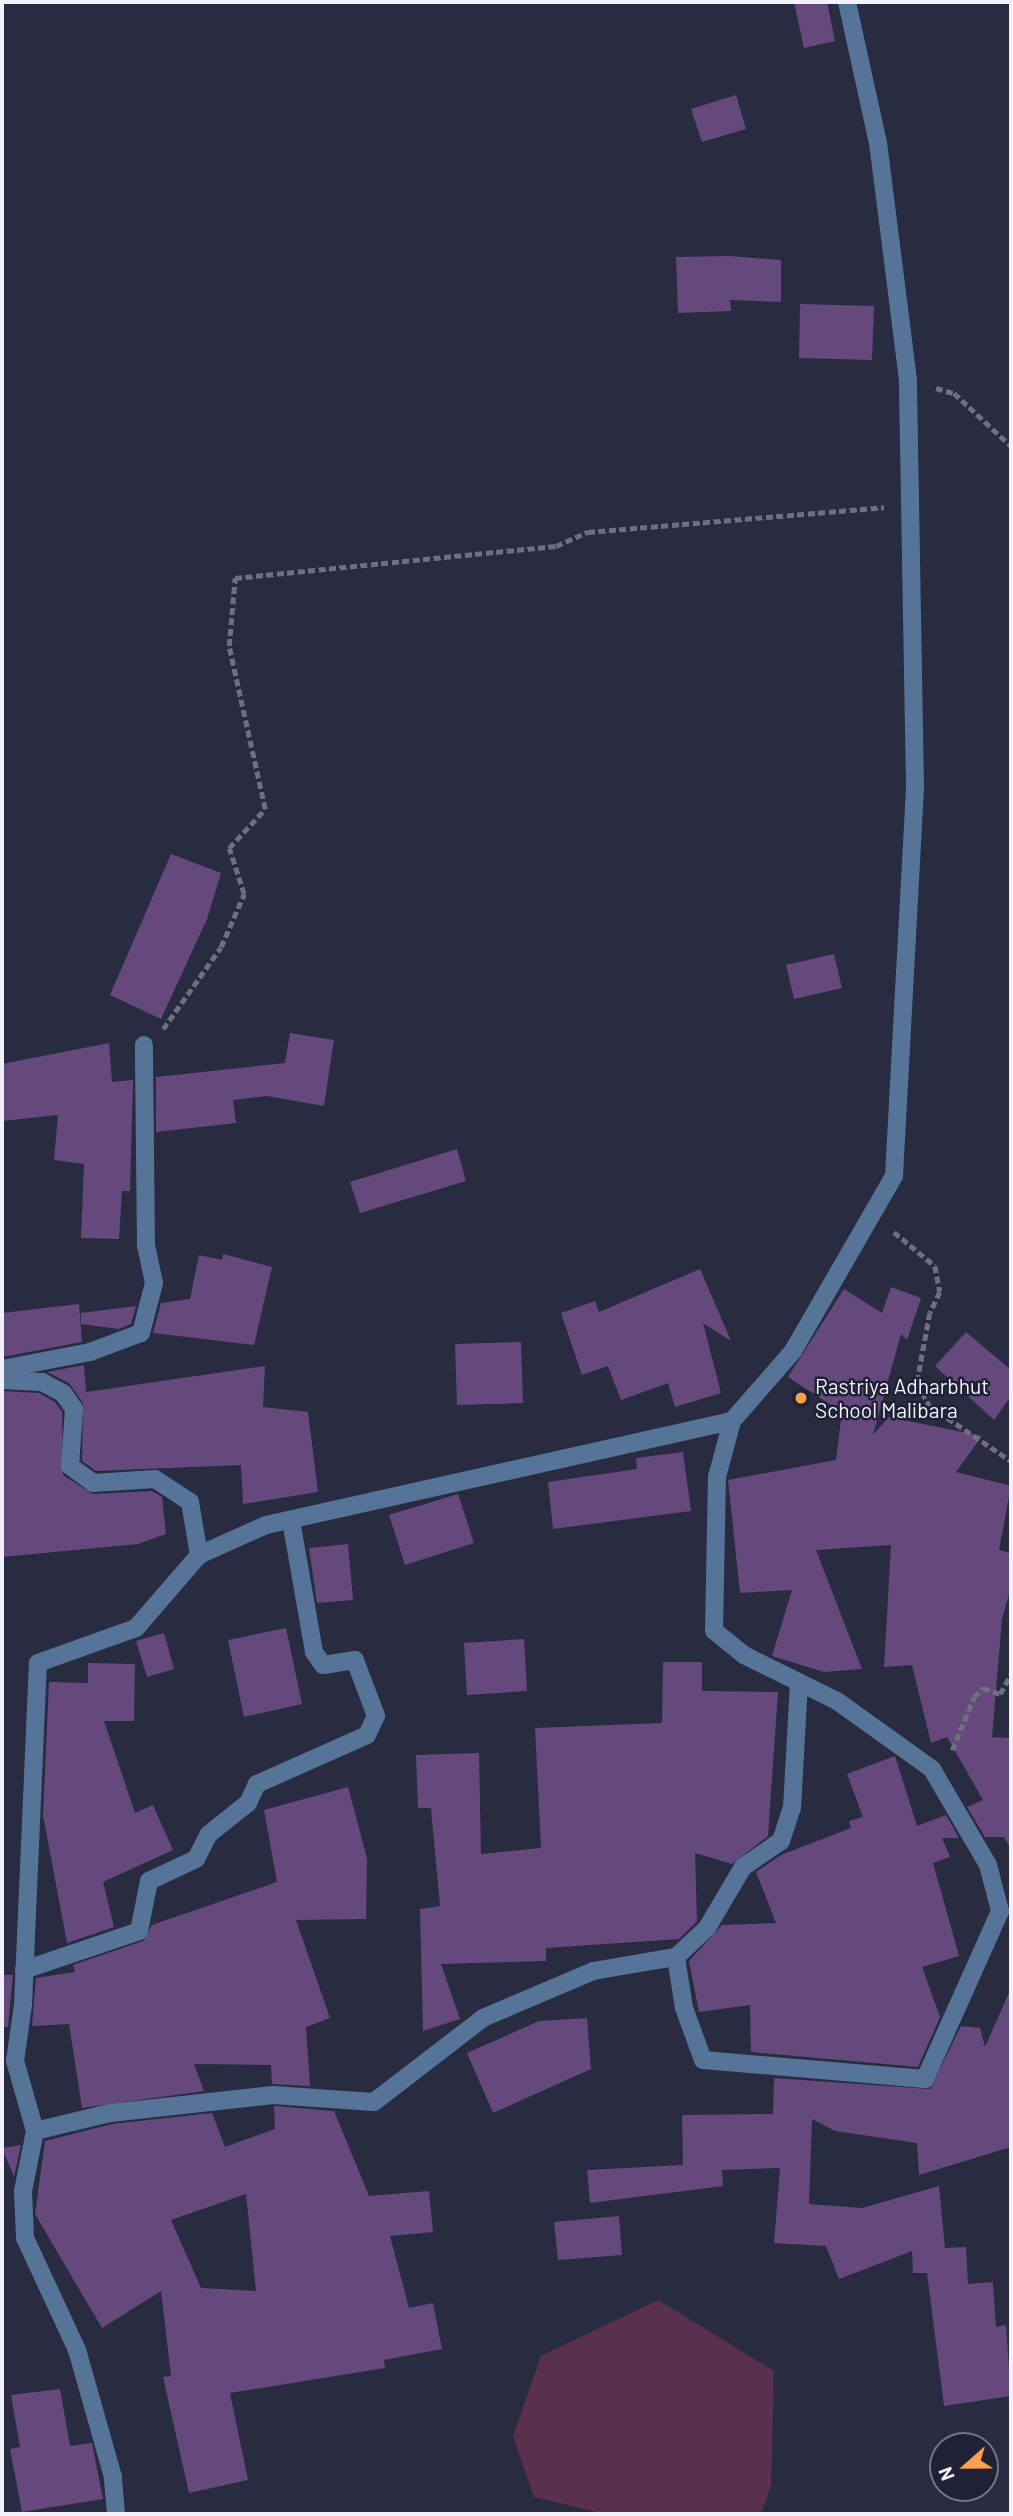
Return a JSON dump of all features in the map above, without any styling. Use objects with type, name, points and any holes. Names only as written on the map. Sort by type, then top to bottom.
[{"type":"street","points":[[676,1957],[684,2008],[703,2060],[925,2079],[962,2008],[1000,1911],[988,1865],[932,1769],[837,1701],[744,1655],[715,1631],[717,1477],[732,1421],[793,1351],[894,1177],[915,787],[908,380],[878,144],[848,2]]},
{"type":"street","points":[[2,1369],[90,1352],[141,1334],[154,1283],[146,1246],[144,1045]]},
{"type":"street","points":[[2,1380],[42,1382],[63,1393],[75,1409],[70,1466],[93,1483],[155,1479],[190,1502],[199,1555]]},
{"type":"street","points":[[116,2514],[113,2477],[77,2350],[25,2238],[23,2191],[35,2131],[8,2064],[24,1970],[38,1663],[136,1628],[199,1555],[291,1520],[732,1421]]},
{"type":"street","points":[[24,1970],[139,1931],[149,1881],[196,1859],[209,1834],[247,1803],[257,1784],[367,1735],[376,1716],[355,1660],[323,1665],[314,1652],[291,1520]]},
{"type":"street","points":[[35,2131],[110,2113],[273,2095],[374,2102],[483,2018],[593,1972],[676,1957],[707,1928],[743,1867],[781,1841],[792,1808],[799,1682]]},
{"type":"path","points":[[954,393],[1011,446]]},
{"type":"path","points":[[144,1045],[175,1020],[188,990],[221,947],[244,894],[229,848],[265,809],[229,646],[235,578],[556,546],[588,532],[856,514],[891,506]]},
{"type":"path","points":[[870,1222],[904,1237],[934,1266],[940,1292],[929,1313],[917,1382],[930,1406],[1011,1461]]},
{"type":"path","points":[[932,1769],[963,1737],[974,1696],[983,1688],[1000,1694],[1011,1674]]},
{"type":"shaded area","points":[[658,2300],[774,2371],[771,2486],[761,2513],[605,2514],[534,2497],[513,2436],[541,2356]]},
{"type":"building","points":[[794,2],[827,2],[835,41],[804,48]]},
{"type":"building","points":[[736,95],[746,129],[702,142],[691,109]]},
{"type":"building","points":[[729,256],[781,260],[781,302],[730,300],[731,311],[678,313],[676,257]]},
{"type":"building","points":[[800,304],[874,306],[872,360],[799,358]]},
{"type":"building","points":[[171,854],[221,873],[207,919],[161,1019],[110,995]]},
{"type":"building","points":[[834,954],[842,988],[794,999],[786,965]]},
{"type":"building","points":[[290,1033],[334,1040],[324,1106],[267,1096],[233,1100],[236,1123],[156,1132],[156,1077],[285,1063]]},
{"type":"building","points":[[109,1043],[112,1082],[133,1080],[130,1191],[122,1191],[119,1239],[81,1238],[84,1164],[54,1160],[58,1115],[2,1121],[2,1064]]},
{"type":"building","points":[[457,1149],[466,1181],[360,1213],[350,1182]]},
{"type":"building","points":[[223,1254],[272,1267],[254,1345],[153,1333],[161,1303],[190,1299],[199,1255],[222,1260]]},
{"type":"building","points":[[700,1269],[731,1341],[703,1323],[721,1393],[675,1407],[668,1383],[621,1400],[608,1366],[582,1375],[561,1313],[595,1301],[599,1312]]},
{"type":"building","points":[[891,1287],[921,1298],[907,1340],[901,1334],[873,1435],[889,1417],[982,1436],[956,1472],[1011,1486],[999,1550],[1011,1553],[1011,1587],[1002,1619],[992,1737],[1011,1738],[1011,1849],[1004,1837],[985,1837],[967,1807],[983,1800],[947,1737],[931,1743],[912,1665],[884,1667],[891,1545],[816,1550],[862,1669],[824,1672],[772,1656],[792,1590],[740,1593],[728,1480],[836,1460],[842,1412],[788,1377],[844,1289],[882,1313]]},
{"type":"building","points":[[79,1304],[82,1342],[2,1357],[2,1313]]},
{"type":"building","points":[[136,1306],[131,1324],[119,1329],[81,1324],[81,1313]]},
{"type":"building","points":[[966,1332],[1011,1370],[1011,1396],[994,1420],[935,1366]]},
{"type":"building","points":[[521,1342],[523,1403],[457,1405],[455,1344]]},
{"type":"building","points":[[84,1365],[86,1392],[265,1366],[263,1407],[308,1412],[318,1492],[243,1504],[241,1465],[96,1471],[82,1461],[83,1403],[69,1383],[47,1372]]},
{"type":"building","points":[[2,1391],[39,1393],[55,1402],[62,1412],[63,1475],[93,1494],[152,1491],[162,1497],[166,1534],[138,1544],[2,1557]]},
{"type":"building","points":[[683,1452],[691,1511],[553,1529],[548,1482],[637,1469],[636,1458]]},
{"type":"building","points":[[458,1494],[474,1543],[405,1565],[389,1515]]},
{"type":"building","points":[[348,1544],[353,1600],[317,1603],[309,1548]]},
{"type":"building","points":[[286,1628],[302,1704],[244,1717],[228,1640]]},
{"type":"building","points":[[164,1633],[174,1669],[147,1677],[136,1641]]},
{"type":"building","points":[[524,1639],[527,1691],[467,1695],[464,1643]]},
{"type":"building","points":[[663,1662],[702,1662],[702,1691],[778,1692],[768,1836],[732,1864],[695,1853],[697,1921],[679,1939],[546,1948],[546,1961],[441,1964],[460,2019],[423,2031],[420,1909],[440,1906],[431,1808],[418,1808],[416,1755],[479,1753],[481,1854],[541,1848],[535,1728],[662,1723]]},
{"type":"building","points":[[88,1663],[135,1664],[134,1721],[104,1721],[135,1813],[153,1805],[173,1850],[103,1882],[114,1927],[67,1943],[43,1815],[49,1682],[88,1683]]},
{"type":"building","points":[[895,1756],[917,1826],[946,1815],[959,1838],[942,1838],[950,1857],[933,1863],[959,1956],[922,1967],[940,2017],[918,2067],[751,2052],[750,2005],[699,2012],[689,1961],[722,1925],[776,1923],[756,1872],[781,1855],[851,1828],[849,1821],[863,1817],[847,1774]]},
{"type":"building","points":[[348,1787],[367,1858],[366,1919],[296,1920],[330,2018],[306,2027],[310,2086],[272,2084],[271,2065],[194,2064],[204,2091],[82,2108],[69,2024],[32,2026],[36,1978],[75,1972],[73,1965],[143,1941],[152,1925],[277,1882],[264,1810]]},
{"type":"building","points":[[2,1975],[13,1975],[8,2027],[2,2027]]},
{"type":"building","points":[[1011,1988],[1011,2147],[919,2175],[917,2143],[835,2131],[812,2119],[809,2204],[862,2208],[939,2186],[945,2248],[966,2247],[968,2284],[993,2282],[996,2327],[1006,2325],[1011,2396],[944,2406],[927,2273],[913,2273],[912,2251],[839,2279],[826,2246],[774,2243],[780,2168],[722,2170],[723,2186],[590,2203],[587,2170],[683,2165],[682,2115],[773,2114],[774,2078],[930,2089],[961,2026],[980,2028],[985,2047]]},
{"type":"building","points":[[587,2018],[591,2069],[493,2113],[467,2053],[539,2021]]},
{"type":"building","points":[[274,2106],[334,2111],[369,2196],[429,2191],[433,2232],[390,2236],[409,2308],[433,2303],[442,2349],[384,2360],[385,2368],[230,2393],[248,2480],[189,2493],[163,2377],[171,2376],[161,2291],[102,2328],[35,2214],[45,2141],[112,2124],[212,2113],[225,2147],[275,2129]],"holes":[[[246,2194],[256,2291],[201,2288],[171,2220]]]},
{"type":"building","points":[[21,2145],[14,2177],[2,2148]]},
{"type":"building","points":[[619,2216],[622,2255],[558,2260],[554,2222]]},
{"type":"building","points":[[60,2389],[70,2446],[92,2443],[103,2499],[22,2512],[10,2449],[20,2447],[11,2395]]},
{"type":"place","name":"Rastriya Adharbhut School Malibara","points":[[801,1398]]}]
